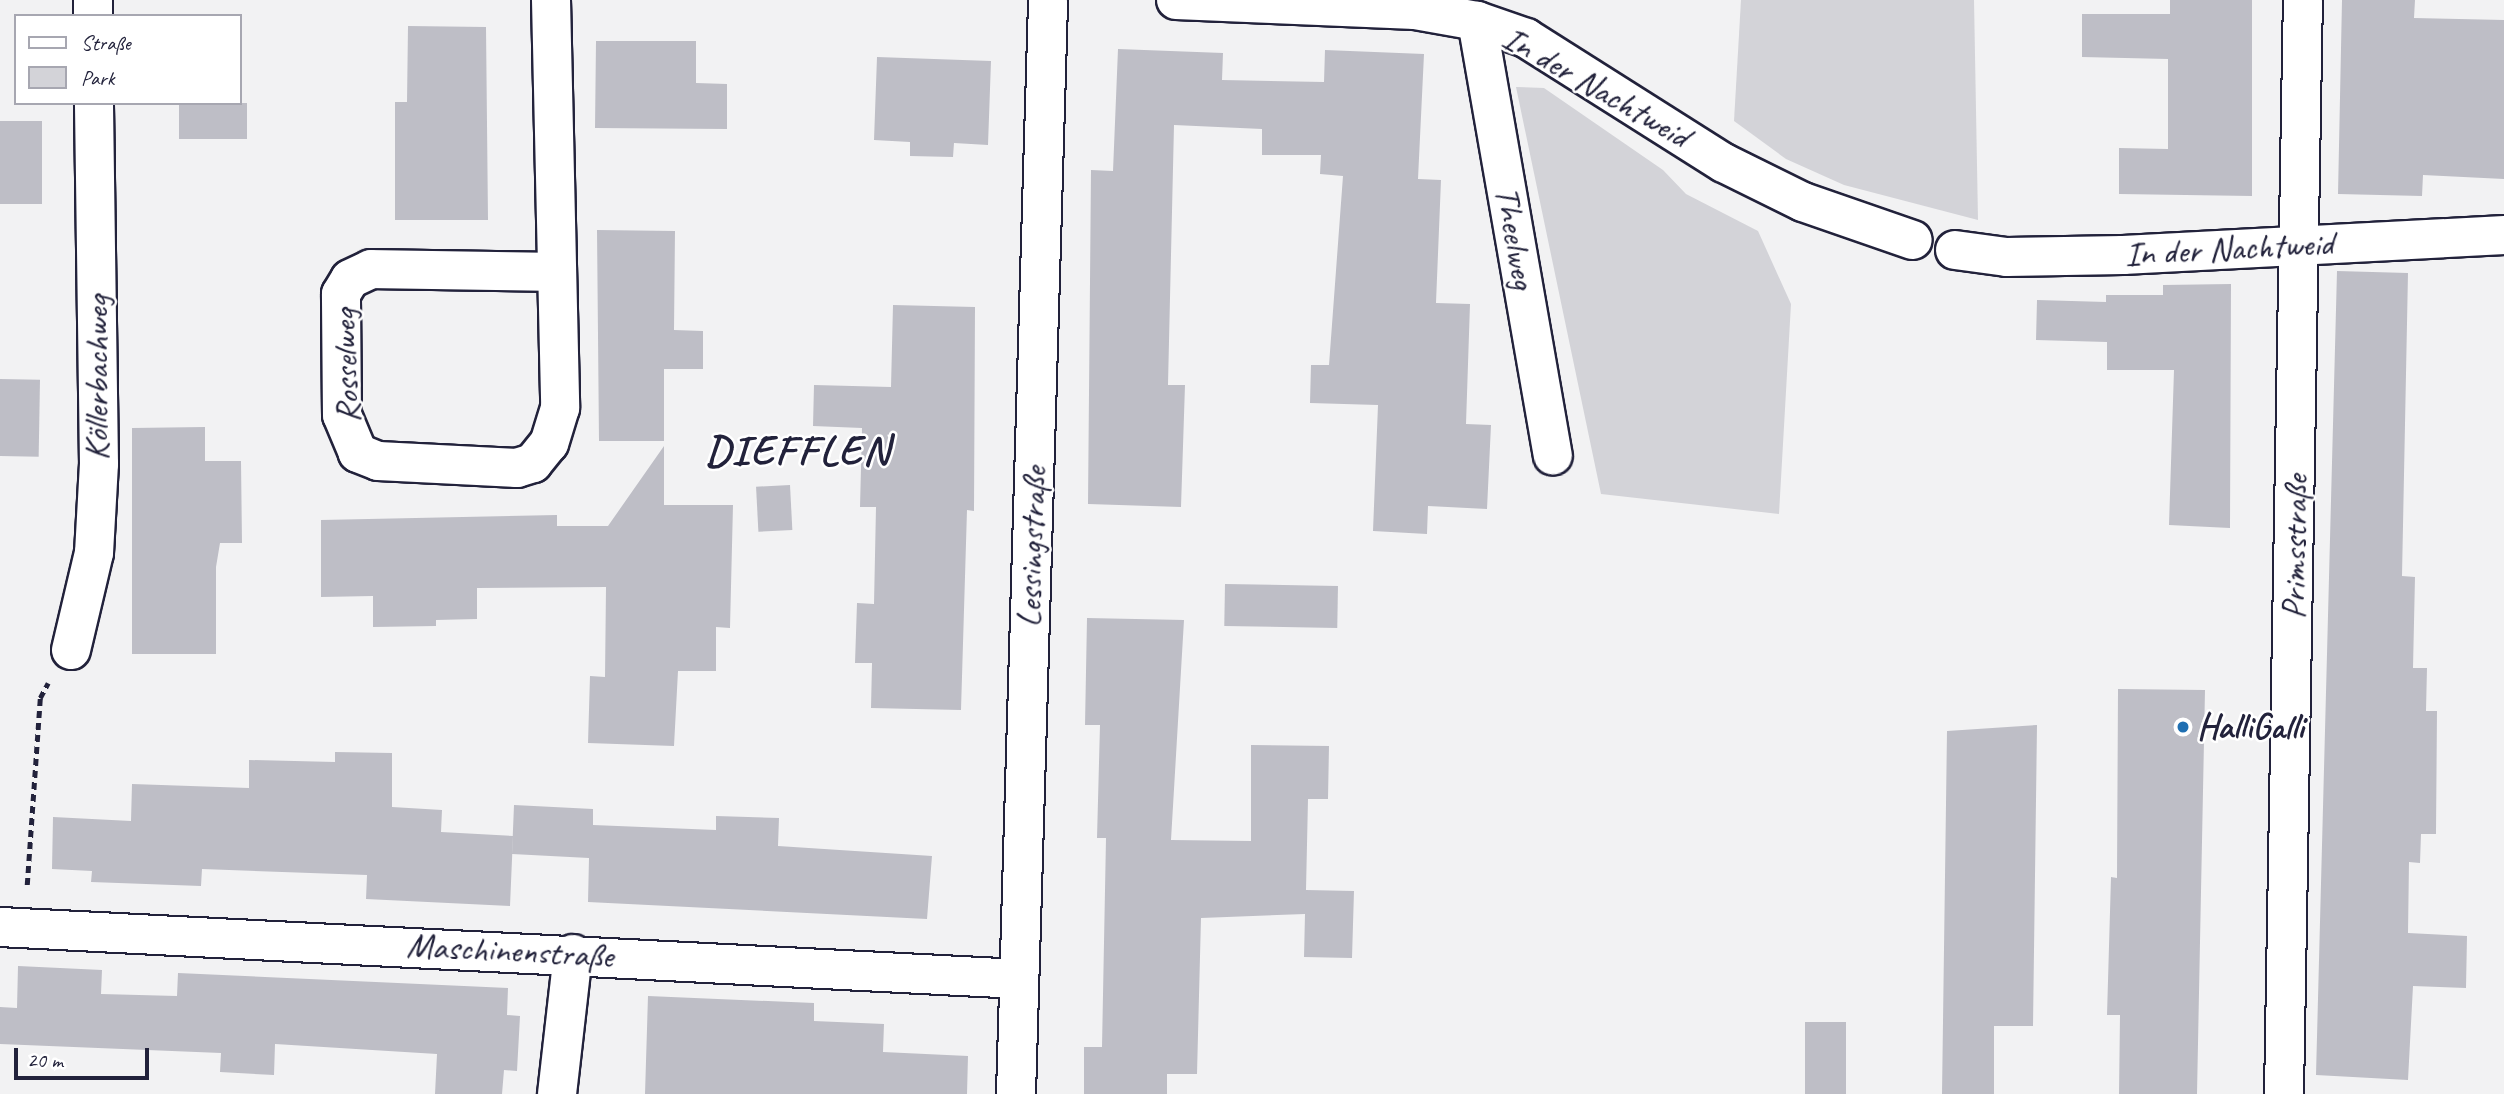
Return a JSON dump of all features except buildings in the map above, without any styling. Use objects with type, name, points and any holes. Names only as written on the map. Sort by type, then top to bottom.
[{"type":"street","name":"Rosselweg","points":[[551,0],[557,272],[560,408],[549,443],[533,463],[517,468],[378,461],[358,453],[342,415],[341,294],[350,279],[371,270],[557,272]]},
{"type":"street","name":"Lessingstraße","points":[[1016,1094],[1048,0]]},
{"type":"street","name":"In der Nachtweid","points":[[1176,0],[1415,10],[1477,21],[1526,38],[1724,163],[1803,202],[1913,240]]},
{"type":"street","name":"Primsstraße","points":[[2284,1094],[2303,0]]},
{"type":"street","name":"Theelweg","points":[[1477,21],[1553,455]]},
{"type":"street","name":"Köllerbachweg","points":[[71,650],[94,553],[99,464],[94,105]]},
{"type":"street","name":"In der Nachtweid","points":[[1955,250],[2007,257],[2504,235]]},
{"type":"street","name":"Maschinenstraße","points":[[12,927],[1019,979]]},
{"type":"street","points":[[557,1094],[573,954]]},
{"type":"path","points":[[12,927],[40,698],[71,650]]},
{"type":"green space","points":[[1741,0],[1974,0],[1978,220],[1844,185],[1786,159],[1734,121]]},
{"type":"green space","points":[[1516,87],[1544,88],[1663,170],[1686,194],[1758,231],[1791,304],[1779,514],[1601,494]]},
{"type":"place","name":"HalliGalli","points":[[2183,727]]},
{"type":"district","name":"DIEFFLEN","points":[[798,451]]}]
